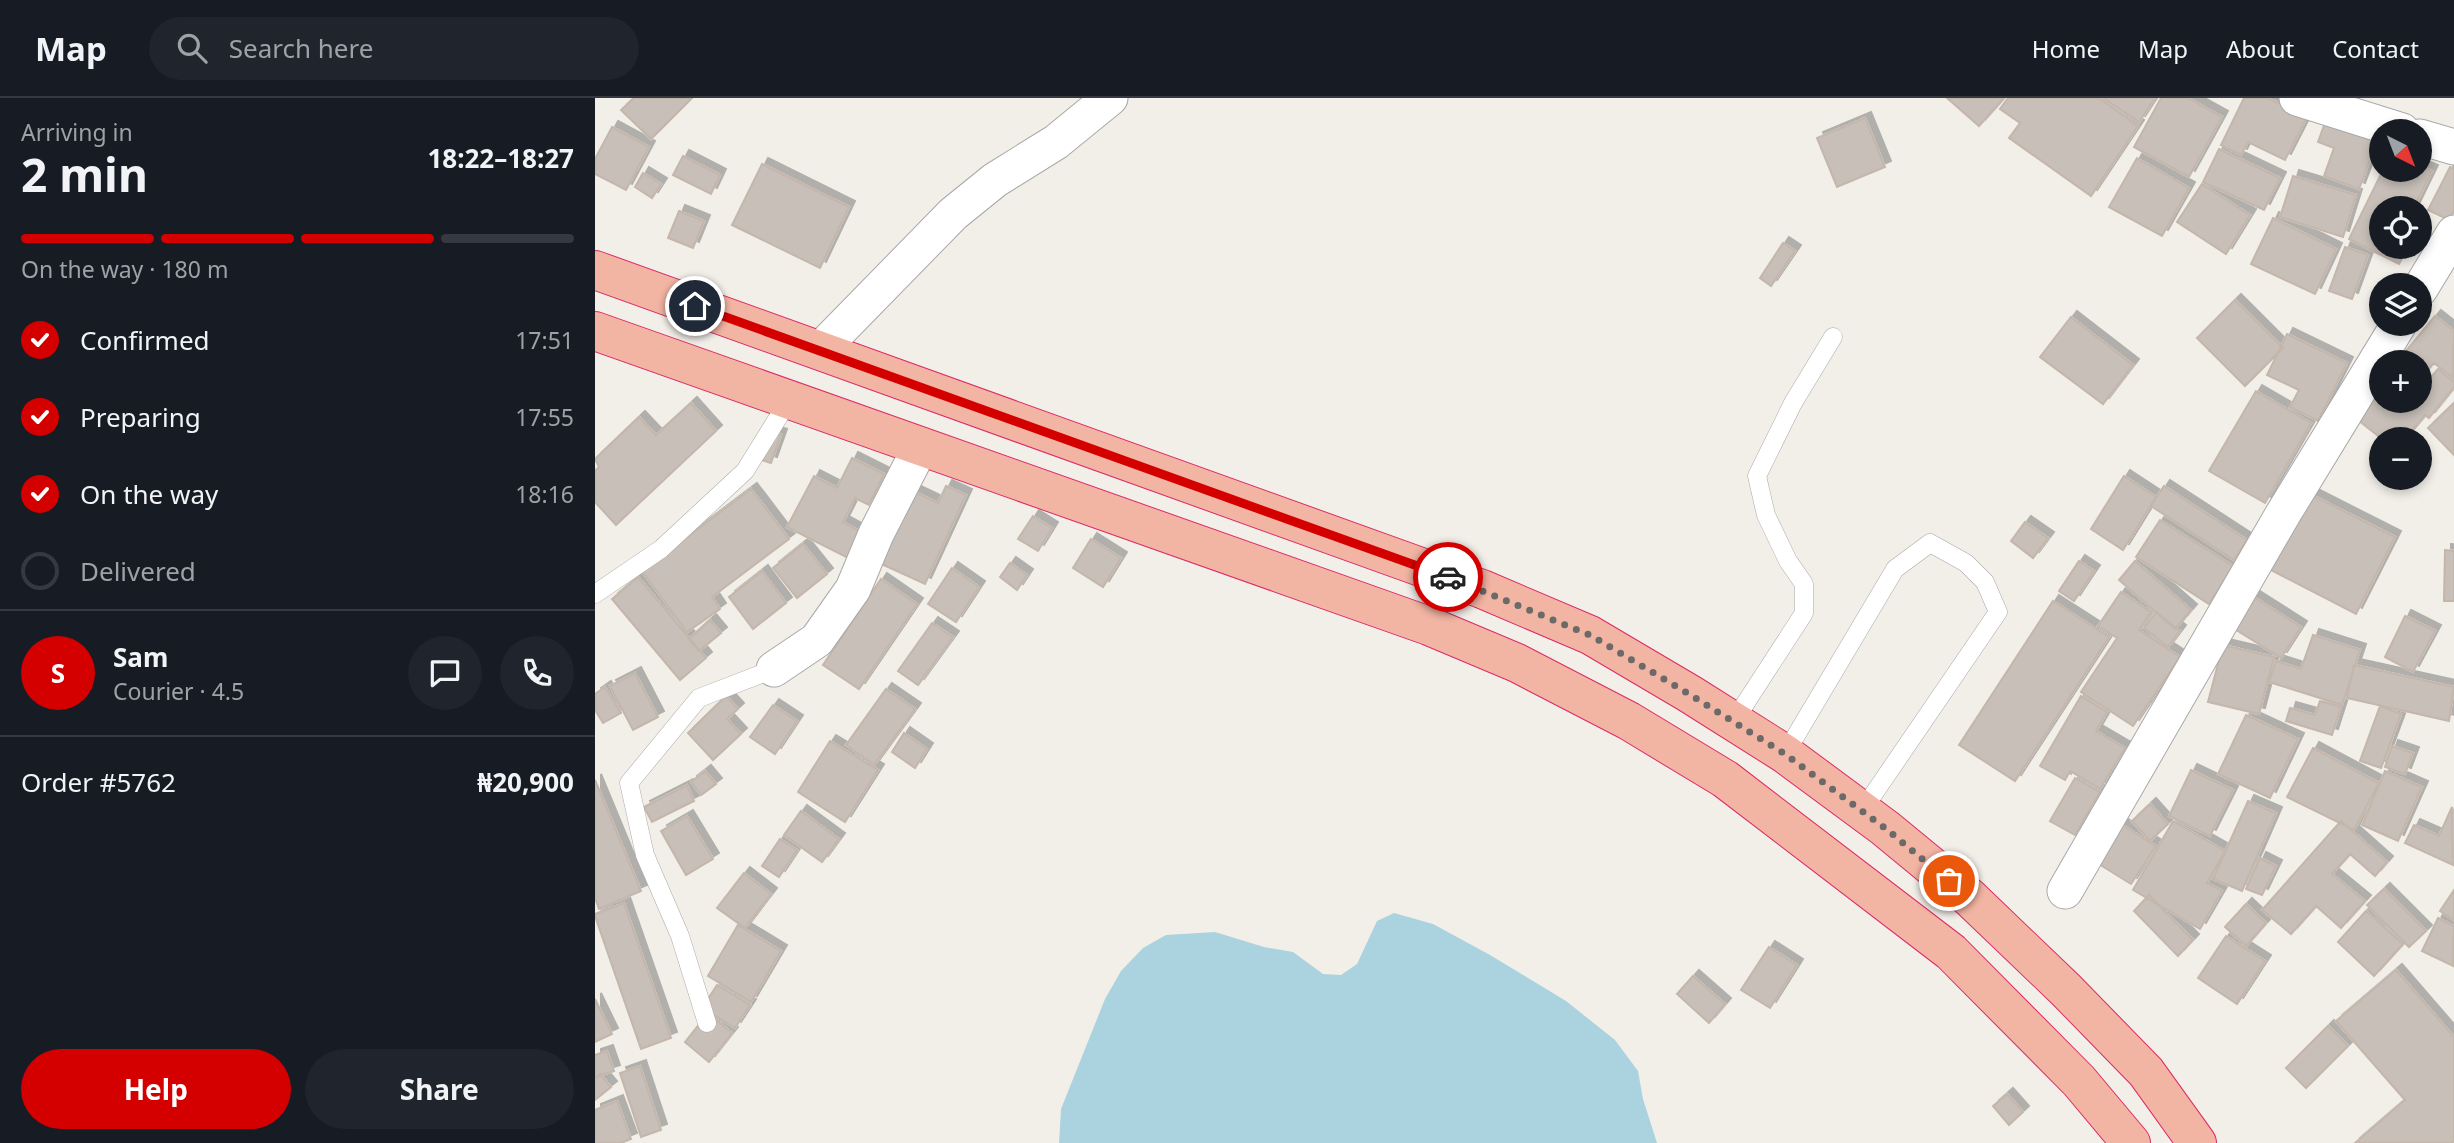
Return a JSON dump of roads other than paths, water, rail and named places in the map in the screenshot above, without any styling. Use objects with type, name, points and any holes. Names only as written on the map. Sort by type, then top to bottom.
[{"type":"highway","points":[[595,270],[1482,589],[1590,635],[1785,754],[1863,811],[1970,898],[2146,1072],[2197,1143]]},
{"type":"highway","points":[[595,331],[1429,626],[1517,663],[1629,721],[1725,779],[1951,952],[2079,1081],[2131,1143]]},
{"type":"street","points":[[819,351],[953,214],[995,180],[1056,142],[1110,98]]},
{"type":"street","points":[[2297,98],[2342,106],[2373,119]]},
{"type":"street","points":[[2433,140],[2454,146]]},
{"type":"street","points":[[2430,273],[2454,233]]},
{"type":"street","points":[[2066,891],[2283,514],[2392,336]]},
{"type":"street","points":[[774,669],[817,640],[853,589],[876,534],[921,446]]},
{"type":"lane","points":[[1734,722],[1804,613],[1804,584],[1788,561],[1766,515],[1757,476],[1793,403],[1833,337]]},
{"type":"lane","points":[[595,594],[661,549],[745,471],[789,400]]},
{"type":"lane","points":[[1785,754],[1895,569],[1930,543],[1966,563],[1985,582],[1998,612],[1863,811]]},
{"type":"lane","points":[[708,1023],[680,936],[645,855],[629,783],[699,698],[774,669]]},
{"type":"water","points":[[1394,913],[1433,924],[1490,955],[1566,1001],[1615,1040],[1638,1071],[1643,1099],[1657,1143],[1059,1143],[1061,1109],[1105,999],[1121,971],[1143,948],[1166,935],[1215,932],[1264,947],[1293,952],[1323,974],[1341,975],[1357,964],[1377,921]]}]
